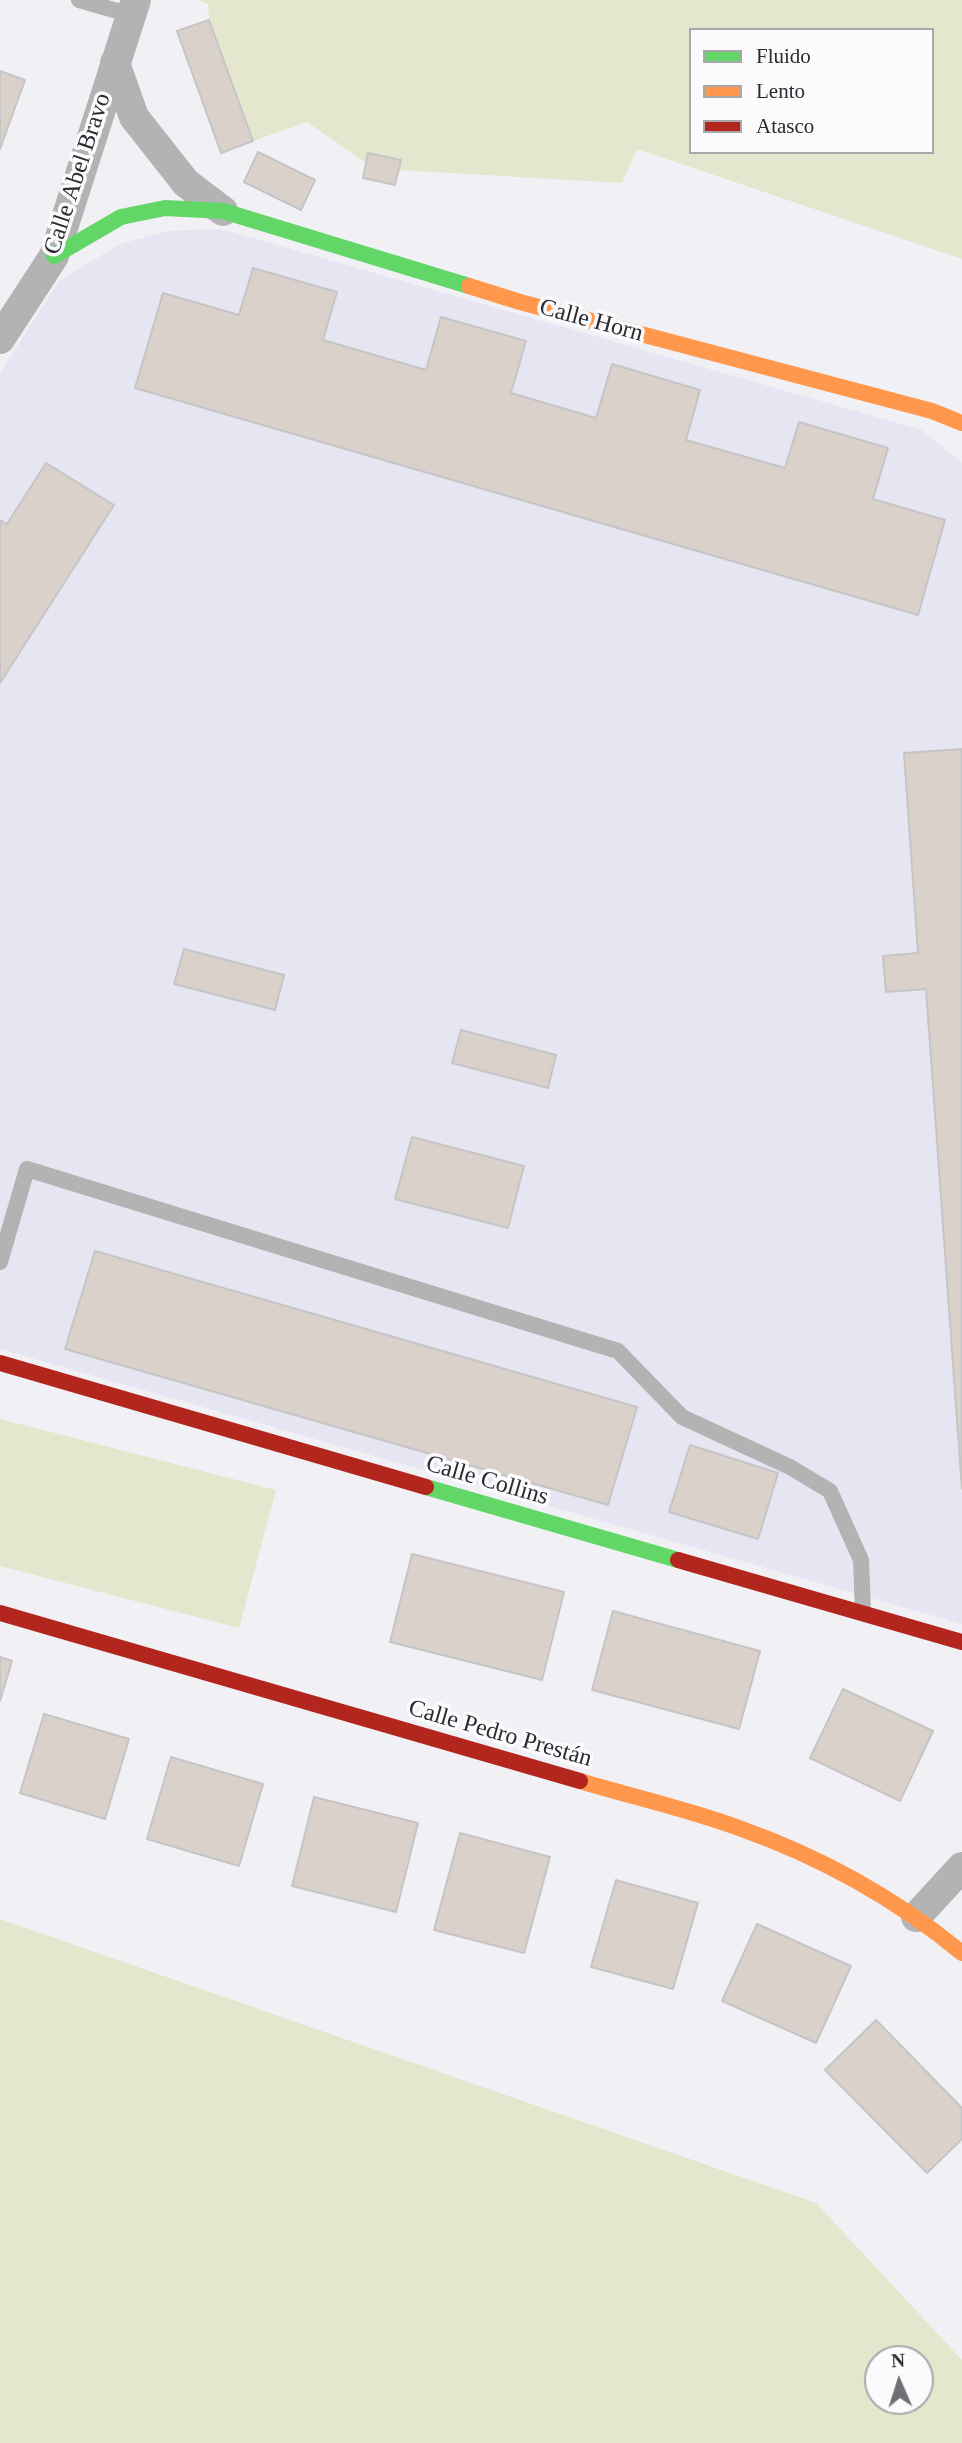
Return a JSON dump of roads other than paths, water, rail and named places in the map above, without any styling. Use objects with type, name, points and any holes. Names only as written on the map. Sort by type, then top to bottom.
[{"type":"street","name":"Calle Abel Bravo","points":[[0,339],[54,256],[134,8]]},
{"type":"street","name":"Calle Horn","points":[[115,62],[134,117],[186,183],[223,211]]},
{"type":"street","name":"Calle Horn","points":[[54,256],[121,217],[165,208],[223,211],[520,302],[932,411],[962,423]]},
{"type":"street","name":"Calle Collins","points":[[0,1363],[962,1642]]},
{"type":"street","name":"Calle Pedro Prestán","points":[[0,1613],[737,1827],[786,1844],[874,1889],[916,1917],[962,1954]]},
{"type":"street","points":[[916,1917],[962,1867]]},
{"type":"lane","points":[[79,0],[134,8]]},
{"type":"lane","points":[[0,1262],[27,1169],[618,1351],[682,1417],[790,1468],[831,1492],[861,1560],[863,1614]]}]
